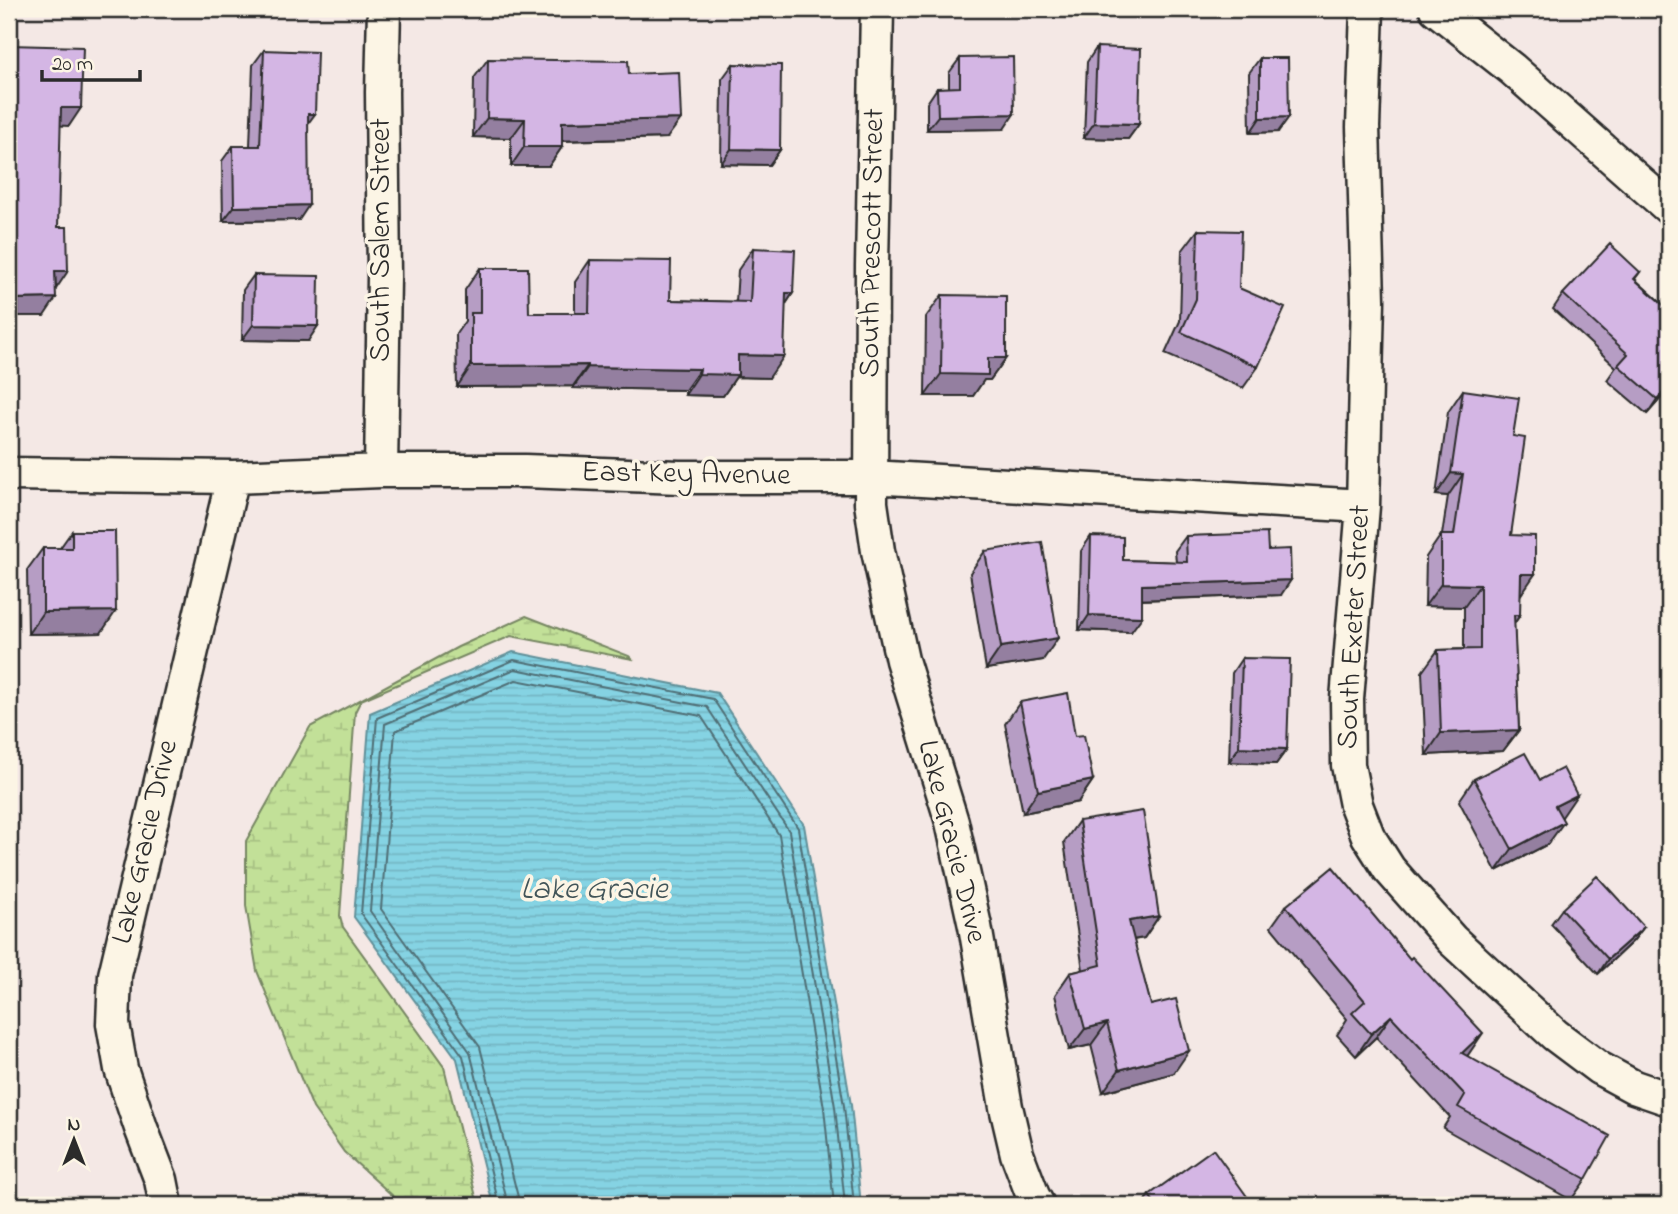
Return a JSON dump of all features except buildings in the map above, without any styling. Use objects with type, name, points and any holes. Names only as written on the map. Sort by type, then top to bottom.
[{"type":"street","name":"South Salem Street","points":[[381,471],[384,9]]},
{"type":"street","name":"South Prescott Street","points":[[871,477],[877,9]]},
{"type":"street","name":"South Exeter Street","points":[[1367,9],[1363,127],[1368,300],[1363,506],[1347,699],[1348,765],[1356,805],[1368,836],[1389,869],[1452,940],[1555,1035],[1599,1068],[1634,1087],[1669,1099]]},
{"type":"street","points":[[1436,9],[1523,78],[1669,208]]},
{"type":"street","name":"East Key Avenue","points":[[9,474],[233,477],[381,471],[525,471],[679,477],[871,477],[1363,506]]},
{"type":"street","name":"Lake Gracie Drive","points":[[166,1205],[161,1180],[121,1069],[113,1024],[115,975],[233,477]]},
{"type":"street","name":"Lake Gracie Drive","points":[[871,477],[871,503],[878,551],[899,647],[952,822],[975,926],[1006,1107],[1017,1154],[1038,1205]]},
{"type":"green space","points":[[526,616],[632,659],[511,636],[361,700],[355,712],[340,916],[343,927],[444,1067],[478,1205],[403,1205],[344,1152],[313,1108],[257,971],[246,906],[246,841],[310,727],[458,647]]},
{"type":"water","name":"Lake Gracie","points":[[513,652],[717,693],[804,825],[851,1105],[861,1205],[493,1205],[457,1059],[354,917],[370,713]]}]
